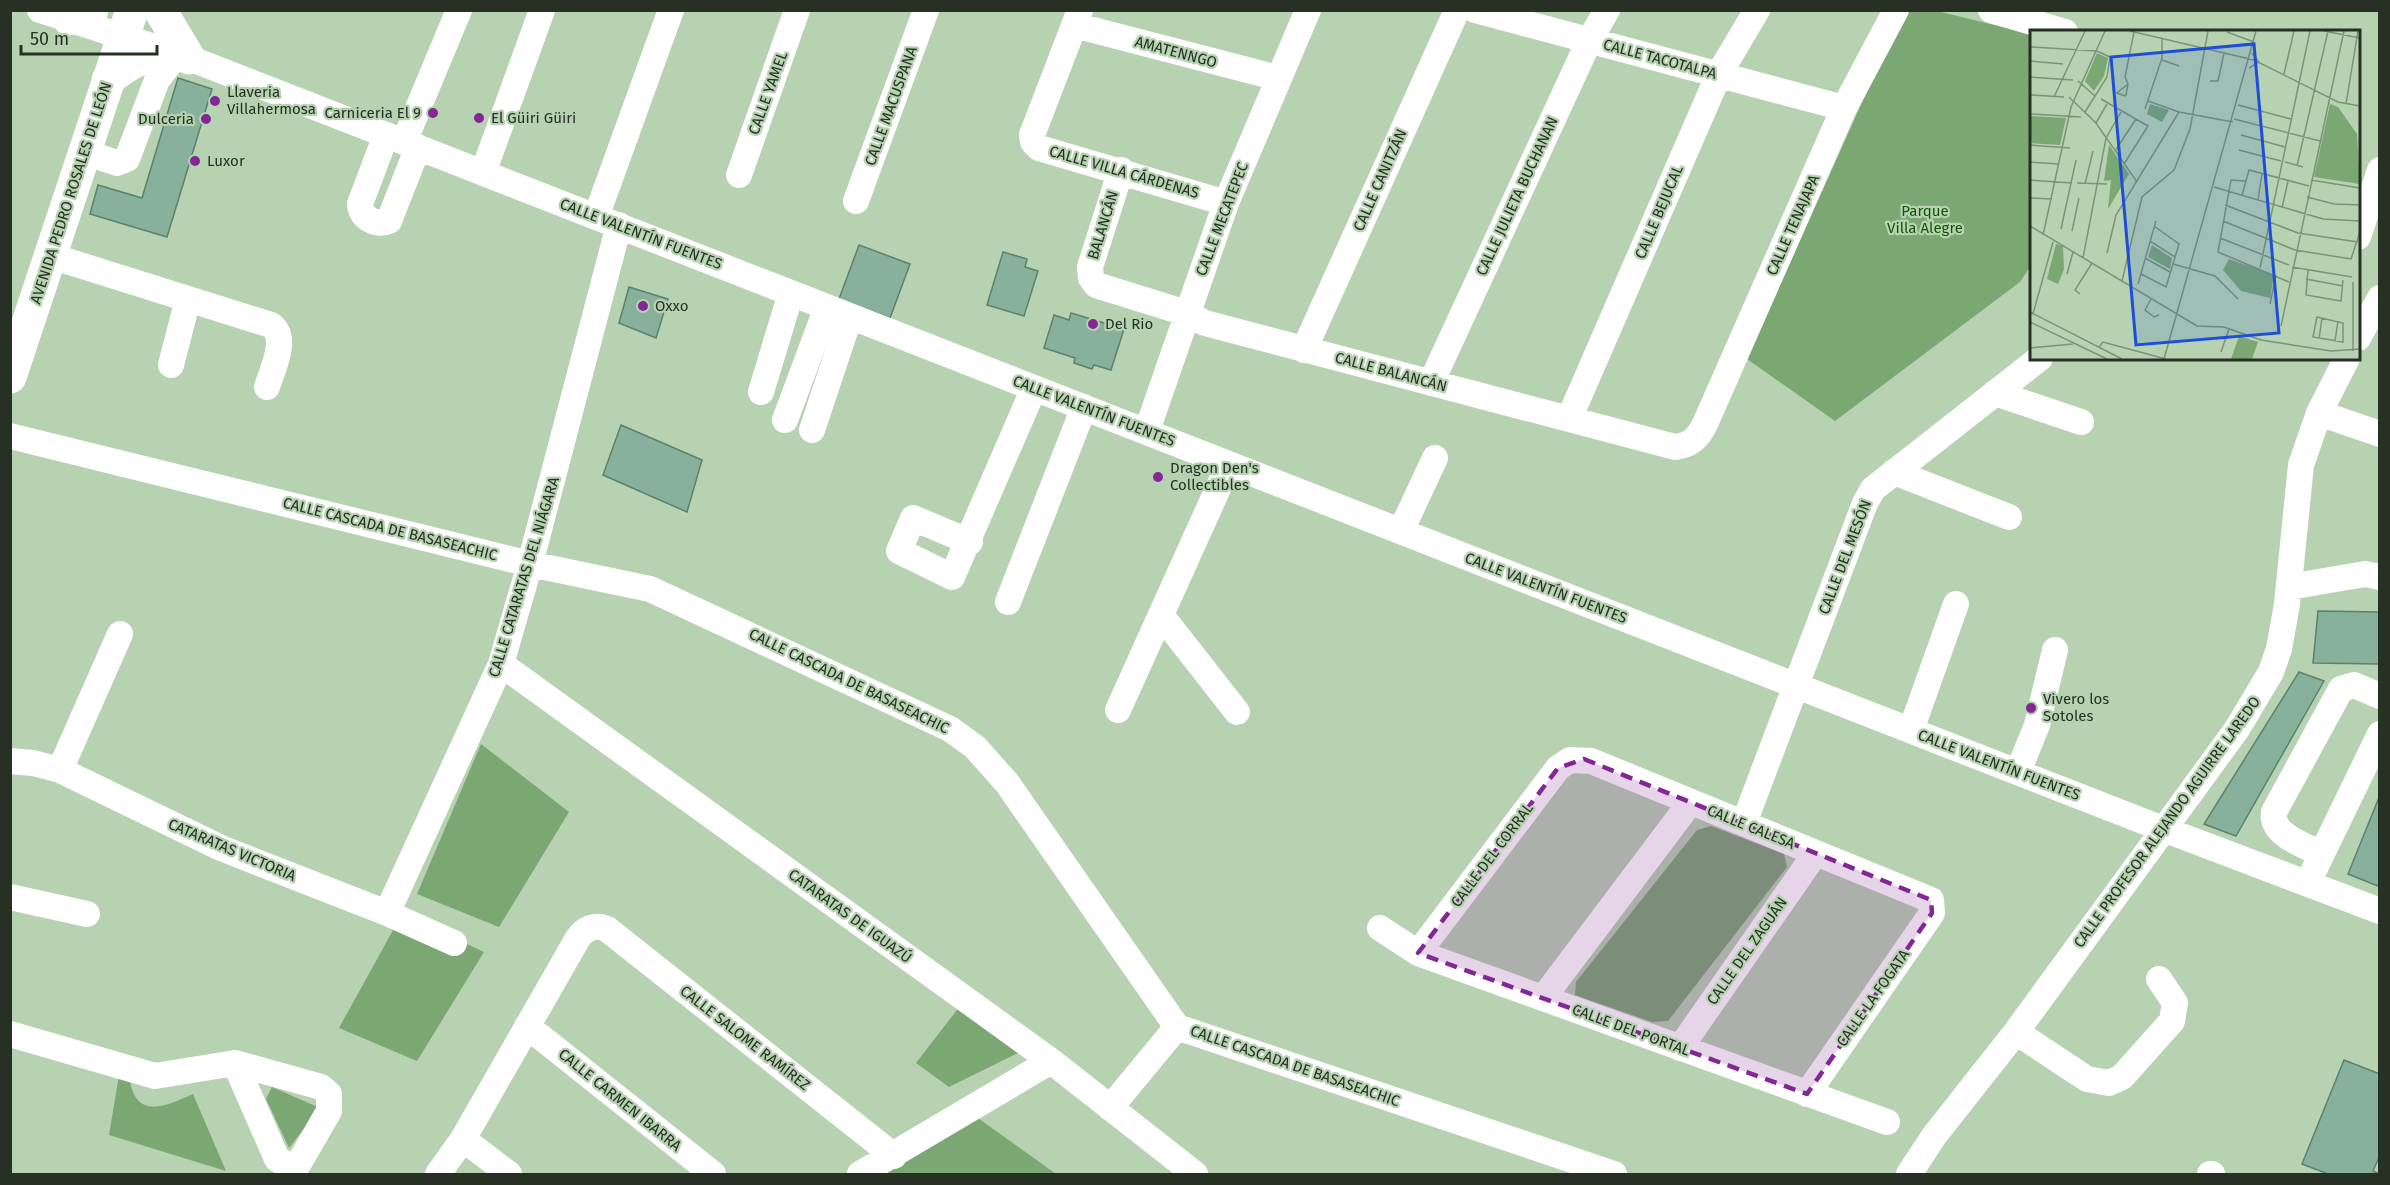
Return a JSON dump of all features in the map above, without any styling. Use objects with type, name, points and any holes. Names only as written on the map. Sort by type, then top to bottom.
[{"type":"main road","points":[[108,80],[128,63],[147,55],[180,55],[160,10]]},
{"type":"main road","name":"AVENIDA PEDRO ROSALES DE LEÓN","points":[[10,376],[127,23]]},
{"type":"street","points":[[403,141],[459,10]]},
{"type":"street","points":[[483,173],[542,10]]},
{"type":"street","name":"CALLE CATARATAS DEL NIÁGARA","points":[[387,913],[501,664],[531,564],[608,221],[670,10]]},
{"type":"street","name":"CALLE YAMEL","points":[[739,175],[797,10]]},
{"type":"street","name":"CALLE MACUSPANA","points":[[856,201],[926,10]]},
{"type":"street","name":"CALLE MECATEPEC","points":[[1144,430],[1151,419],[1226,203],[1308,10]]},
{"type":"street","name":"CALLE CANITZÁN","points":[[1304,350],[1457,10]]},
{"type":"street","name":"CALLE TACOTALPA","points":[[1475,10],[1844,108]]},
{"type":"street","name":"CALLE JULIETA BUCHANAN","points":[[1431,383],[1589,41],[1607,10]]},
{"type":"street","name":"CALLE BEJUCAL","points":[[1569,419],[1719,74],[1757,10]]},
{"type":"street","name":"CALLE TENAJAPA","points":[[1694,441],[1705,424],[1844,108],[1896,10]]},
{"type":"street","points":[[1991,10],[2058,30]]},
{"type":"street","name":"CALLE VALENTÍN FUENTES","points":[[67,13],[127,23],[180,55],[2163,829],[2379,911]]},
{"type":"street","name":"AMATENNGO","points":[[1077,18],[1278,78]]},
{"type":"street","name":"CALLE VILLA CÁRDENAS","points":[[1077,18],[1033,132],[1033,142],[1039,148],[1121,170],[1226,203]]},
{"type":"street","points":[[84,153],[117,164],[127,159],[157,80],[180,55]]},
{"type":"street","name":"BALANCÁN","points":[[1092,281],[1093,254],[1121,170]]},
{"type":"street","points":[[2360,231],[2379,170]]},
{"type":"street","points":[[51,256],[275,328],[280,343],[267,387]]},
{"type":"street","name":"CALLE BALANCÁN","points":[[1092,281],[1099,287],[1186,314],[1205,323],[1304,350],[1675,447],[1694,441]]},
{"type":"street","points":[[760,392],[791,293]]},
{"type":"street","points":[[2360,334],[2379,298]]},
{"type":"street","points":[[171,365],[188,299]]},
{"type":"street","points":[[785,420],[838,311]]},
{"type":"street","points":[[812,430],[838,311]]},
{"type":"street","name":"CALLE DEL MESÓN","points":[[1744,823],[1872,489],[2037,360]]},
{"type":"street","name":"CALLE PROFESOR ALEJANDO AGUIRRE LAREDO","points":[[1909,1174],[1935,1136],[2016,1032],[2237,729],[2271,672],[2279,649],[2289,587],[2301,465],[2319,413],[2347,360]]},
{"type":"street","points":[[970,542],[1034,388]]},
{"type":"street","points":[[1995,393],[2081,422]]},
{"type":"street","points":[[1008,602],[1084,407]]},
{"type":"street","points":[[2319,413],[2379,434]]},
{"type":"street","name":"CALLE CASCADA DE BASASEACHIC","points":[[10,436],[531,564],[650,589],[950,729],[975,747],[1007,783],[1178,1027],[1614,1174]]},
{"type":"street","points":[[1401,531],[1435,458]]},
{"type":"street","points":[[1118,710],[1229,464]]},
{"type":"street","points":[[1894,472],[2009,517]]},
{"type":"street","points":[[2289,587],[2364,574],[2379,577]]},
{"type":"street","points":[[1911,730],[1956,604]]},
{"type":"street","points":[[1161,615],[1237,712]]},
{"type":"street","points":[[60,770],[120,634]]},
{"type":"street","points":[[2018,772],[2037,725],[2055,650]]},
{"type":"street","name":"CATARATAS DE IGUAZÚ","points":[[501,664],[1051,1061],[1195,1174]]},
{"type":"street","points":[[2321,855],[2281,832],[2274,823],[2274,812],[2341,689],[2354,686],[2379,696]]},
{"type":"street","points":[[2307,884],[2379,734]]},
{"type":"street","name":"CALLE CALESA","points":[[1570,760],[1591,761],[1932,900]]},
{"type":"street","name":"CALLE DEL CORRAL","points":[[1418,953],[1558,768],[1570,760]]},
{"type":"street","name":"CATARATAS VICTORIA","points":[[10,762],[46,765],[60,770],[221,848],[387,913],[454,943]]},
{"type":"street","points":[[1543,998],[1690,803]]},
{"type":"street","name":"CALLE DEL ZAGUÁN","points":[[1680,1048],[1815,854]]},
{"type":"street","points":[[10,897],[87,914]]},
{"type":"street","name":"CALLE LA FOGATA","points":[[1807,1094],[1932,913],[1932,900]]},
{"type":"street","name":"CALLE SALOME RAMÍREZ","points":[[527,1026],[578,938],[593,927],[607,929],[894,1155]]},
{"type":"street","name":"CALLE DEL PORTAL","points":[[1380,928],[1418,953],[1887,1122]]},
{"type":"street","points":[[2016,1032],[2087,1079],[2109,1083],[2122,1077],[2172,1021],[2175,1003],[2159,979]]},
{"type":"street","points":[[438,1174],[463,1139],[527,1026]]},
{"type":"street","name":"CALLE CARMEN IBARRA","points":[[527,1026],[713,1174]]},
{"type":"street","points":[[1110,1108],[1178,1027]]},
{"type":"street","points":[[10,1034],[155,1076],[167,1085],[182,1087],[236,1065]]},
{"type":"street","points":[[860,1174],[1051,1061]]},
{"type":"street","points":[[463,1139],[509,1174]]},
{"type":"highlighted area","points":[[1584,759],[1931,900],[1932,913],[1807,1094],[1418,953],[1558,768]]},
{"type":"green space","name":"Parque Villa Alegre","points":[[1903,11],[1937,11],[2030,34],[2030,267],[2020,282],[1835,421],[1747,359]]},
{"type":"green space","points":[[481,744],[569,812],[499,927],[417,894]]},
{"type":"green space","points":[[1711,826],[1784,854],[1787,867],[1668,1021],[1652,1022],[1575,995],[1576,982],[1697,830]]},
{"type":"green space","points":[[402,914],[484,952],[417,1061],[339,1028]]},
{"type":"green space","points":[[960,1006],[1020,1052],[949,1087],[916,1063]]},
{"type":"green space","points":[[119,1075],[130,1081],[139,1101],[146,1106],[164,1105],[193,1094],[226,1171],[109,1135]]},
{"type":"green space","points":[[272,1087],[320,1108],[289,1148],[266,1099]]},
{"type":"green space","points":[[978,1118],[1056,1174],[876,1174]]},
{"type":"building","points":[[178,78],[212,89],[167,237],[90,214],[98,185],[142,198]]},
{"type":"building","points":[[859,245],[910,264],[890,318],[839,299]]},
{"type":"building","points":[[1003,252],[1027,259],[1025,267],[1038,271],[1024,316],[987,305]]},
{"type":"building","points":[[629,287],[668,299],[656,338],[619,323]]},
{"type":"building","points":[[1071,313],[1124,329],[1111,370],[1094,365],[1092,369],[1074,363],[1075,358],[1044,348],[1054,315],[1069,320]]},
{"type":"building","points":[[621,425],[702,460],[687,512],[603,475]]},
{"type":"building","points":[[2318,611],[2380,612],[2380,664],[2313,663]]},
{"type":"building","points":[[2299,672],[2324,681],[2236,836],[2204,824]]},
{"type":"building","points":[[2380,795],[2380,881],[2378,886],[2348,874]]},
{"type":"building","points":[[2344,1060],[2380,1074],[2380,1155],[2373,1171],[2380,1174],[2328,1174],[2302,1164]]},
{"type":"place","name":"Llaveria Villahermosa","points":[[215,101]]},
{"type":"place","name":"Carniceria El 9","points":[[433,113]]},
{"type":"place","name":"El Güiri Güiri","points":[[479,118]]},
{"type":"place","name":"Dulceria","points":[[206,119]]},
{"type":"place","name":"Luxor","points":[[195,161]]},
{"type":"place","name":"Oxxo","points":[[643,306]]},
{"type":"place","name":"Del Rio","points":[[1093,324]]},
{"type":"place","name":"Dragon Den's Collectibles","points":[[1158,477]]},
{"type":"place","name":"Vivero los Sotoles","points":[[2031,708]]}]
